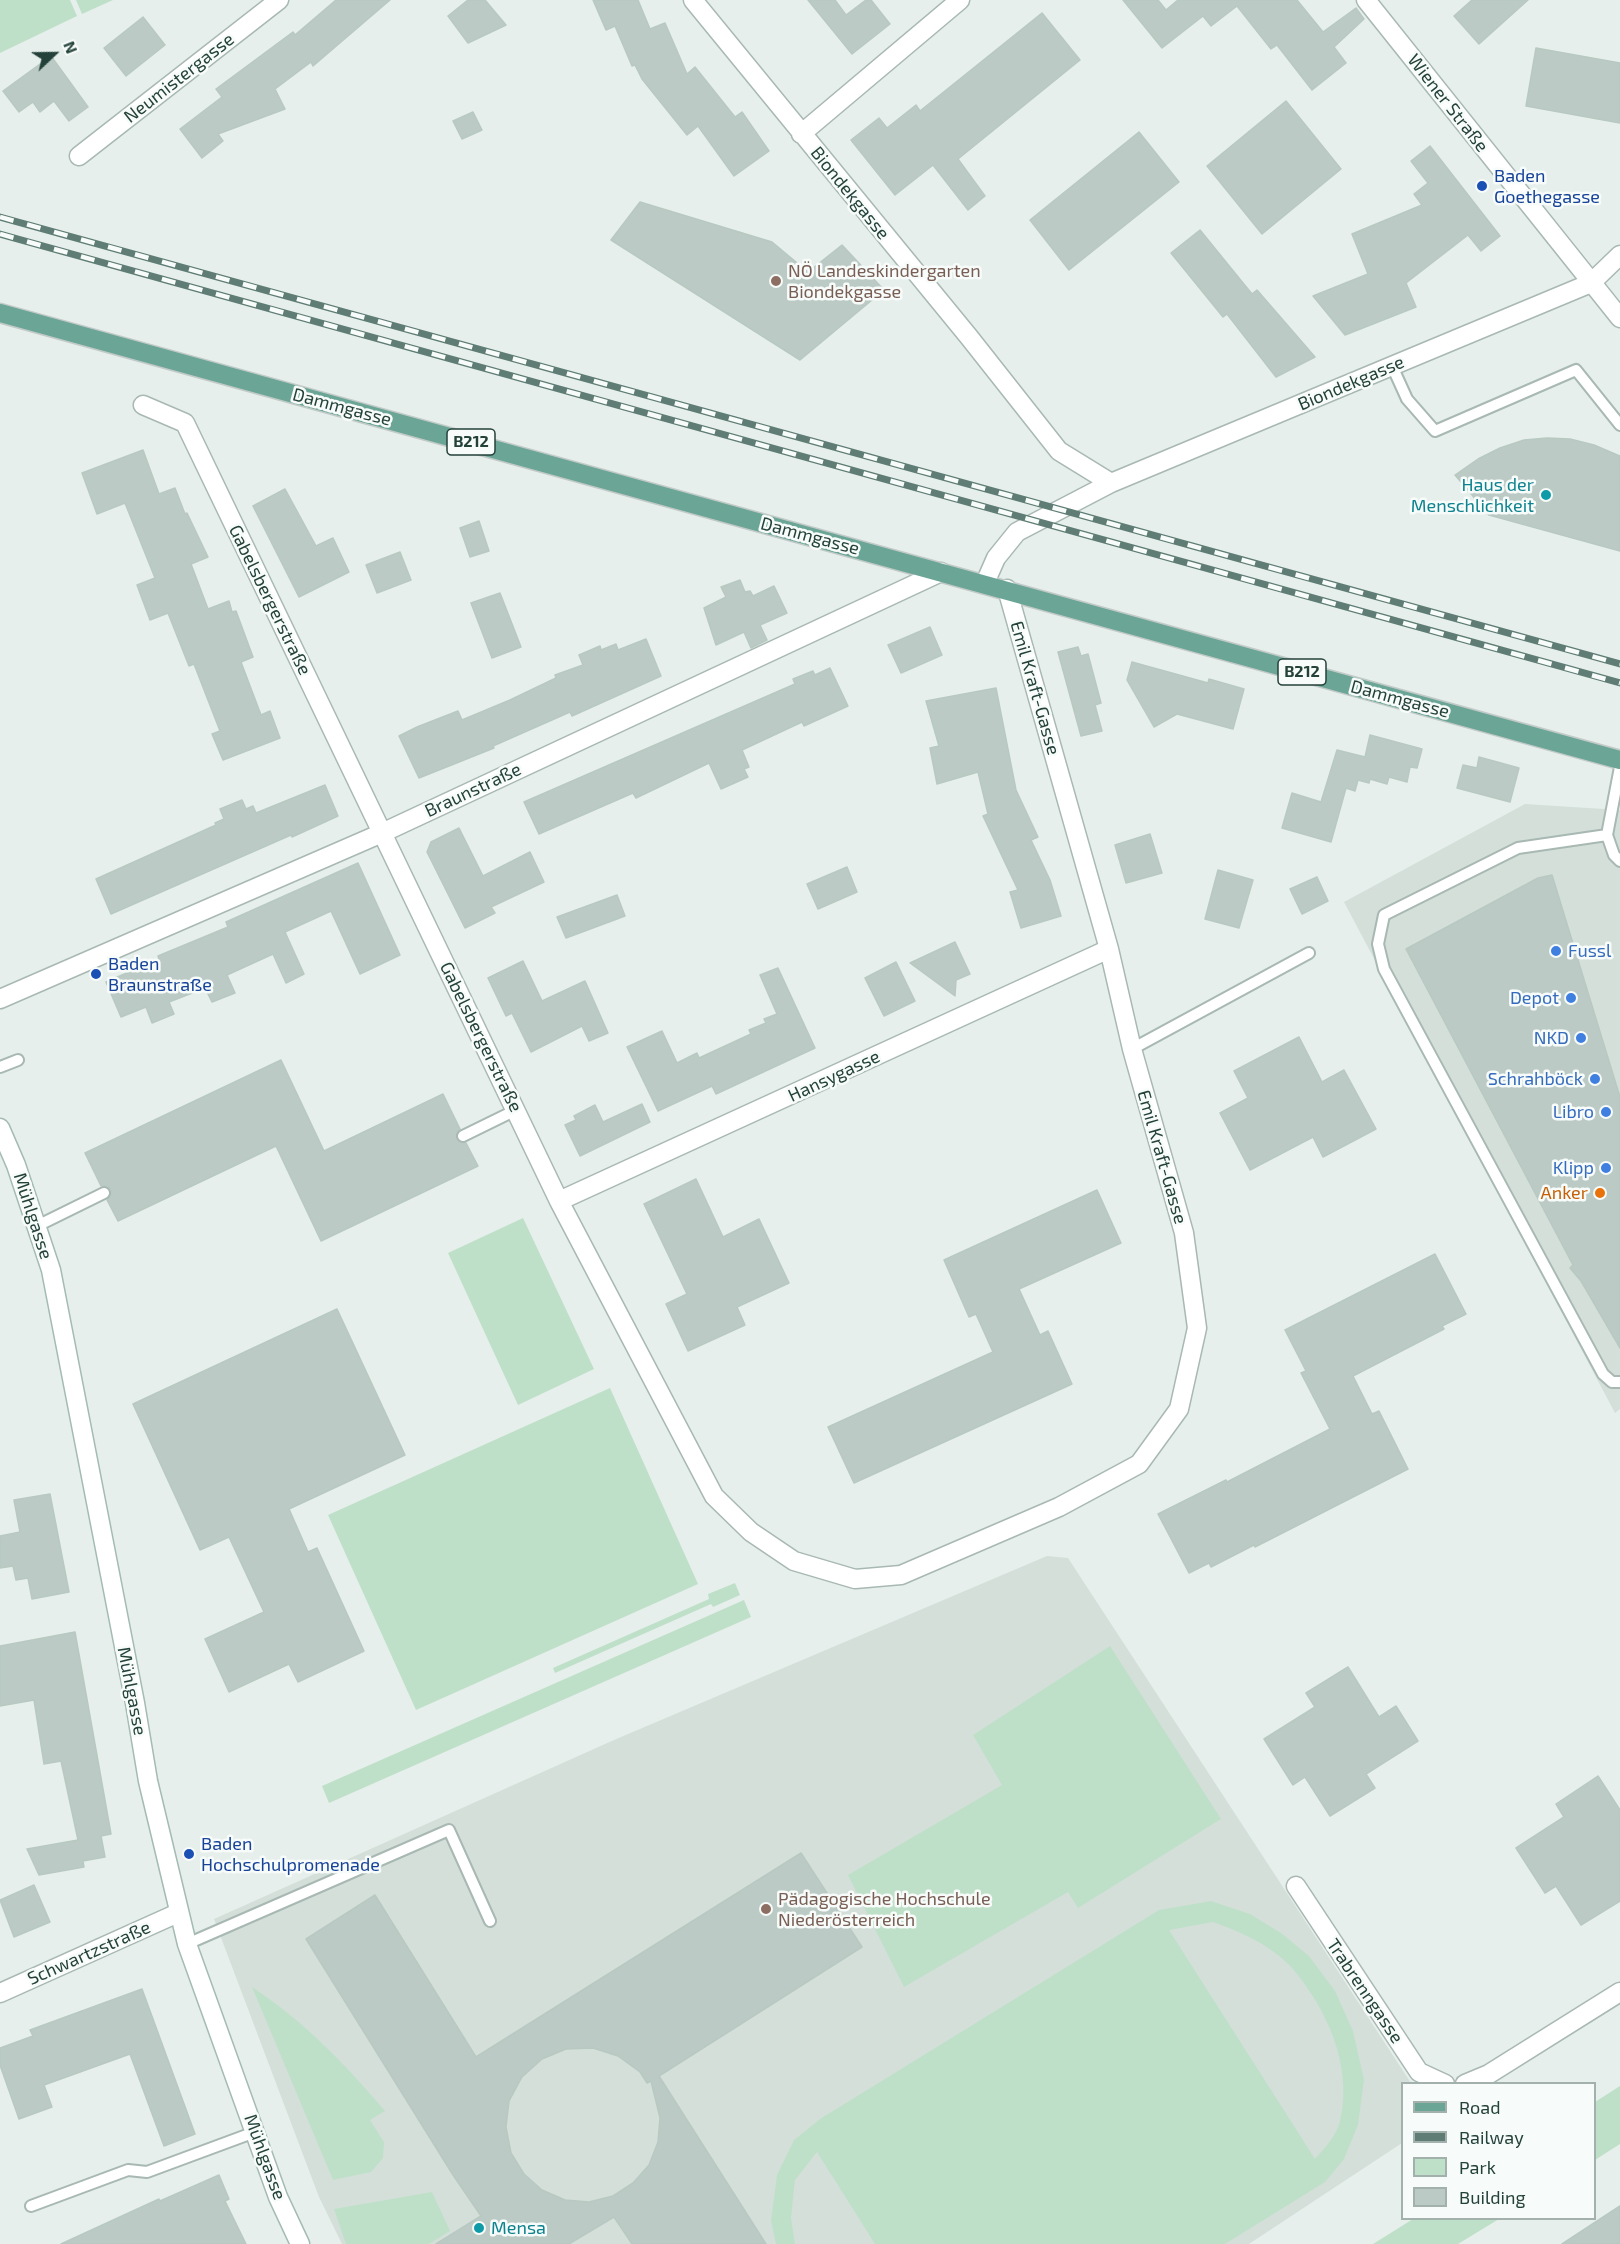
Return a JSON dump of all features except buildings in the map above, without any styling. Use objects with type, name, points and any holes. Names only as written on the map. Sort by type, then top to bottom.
[{"type":"main road","name":"Dammgasse","points":[[0,313],[1620,760]]},
{"type":"street","name":"Neumistergasse","points":[[79,156],[279,0]]},
{"type":"street","name":"Biondekgasse","points":[[693,0],[969,337],[1059,451],[1111,483]]},
{"type":"street","points":[[801,134],[960,0]]},
{"type":"street","name":"Wiener Straße","points":[[1366,0],[1620,318]]},
{"type":"street","points":[[1591,283],[1620,255]]},
{"type":"street","name":"Biondekgasse","points":[[985,584],[996,558],[1017,532],[1111,483],[1591,283]]},
{"type":"street","name":"Gabelsbergerstraße","points":[[143,405],[185,423],[559,1201],[714,1496],[751,1533],[794,1561],[855,1579],[901,1575]]},
{"type":"street","name":"Braunstraße","points":[[0,999],[381,833],[941,572]]},
{"type":"street","name":"Emil Kraft-Gasse","points":[[901,1575],[1059,1508],[1139,1464],[1179,1409],[1197,1328],[1184,1233],[1132,1049],[1109,949],[1007,589]]},
{"type":"street","name":"Hansygasse","points":[[559,1201],[1109,949]]},
{"type":"street","name":"Mühlgasse","points":[[0,1128],[16,1165],[51,1270],[148,1781],[178,1913],[187,1944],[278,2197],[300,2244]]},
{"type":"street","name":"Trabrenngasse","points":[[1296,1886],[1419,2072],[1441,2082]]},
{"type":"street","name":"Schwartzstraße","points":[[0,1993],[178,1913]]},
{"type":"street","points":[[1470,2082],[1489,2074],[1620,1992]]},
{"type":"lane","points":[[1392,366],[1407,399],[1435,431],[1576,370],[1620,425]]},
{"type":"lane","points":[[1620,767],[1607,835],[1614,855],[1620,861]]},
{"type":"lane","points":[[1607,835],[1518,848],[1383,915],[1378,944],[1384,969],[1603,1374],[1612,1382],[1620,1382]]},
{"type":"lane","points":[[1132,1049],[1309,953]]},
{"type":"lane","points":[[0,1067],[18,1060]]},
{"type":"lane","points":[[463,1136],[516,1110]]},
{"type":"lane","points":[[37,1226],[104,1193]]},
{"type":"lane","points":[[187,1944],[449,1830],[490,1921]]},
{"type":"lane","points":[[31,2206],[128,2170],[147,2172],[255,2132]]},
{"type":"shaded area","points":[[1525,804],[1620,810],[1620,1409],[1615,1413],[1344,902]]},
{"type":"shaded area","name":"Pädagogische Hochschule Niederösterreich","points":[[1047,1556],[1068,1558],[1410,2082],[1401,2082],[1401,2144],[1249,2244],[342,2244],[319,2197],[214,1919],[614,1740]]},
{"type":"green space","points":[[0,0],[70,0],[77,16],[0,53]]},
{"type":"green space","points":[[76,0],[113,0],[82,14]]},
{"type":"green space","points":[[523,1218],[594,1369],[518,1405],[448,1253]]},
{"type":"green space","points":[[610,1388],[698,1584],[416,1710],[328,1515]]},
{"type":"green space","points":[[735,1583],[740,1595],[713,1607],[711,1604],[555,1673],[553,1668],[709,1599],[708,1594]]},
{"type":"green space","points":[[744,1600],[751,1617],[329,1803],[322,1786]]},
{"type":"green space","points":[[1110,1646],[1221,1819],[1078,1908],[1068,1892],[904,1987],[848,1875],[1002,1785],[973,1735]]},
{"type":"green space","points":[[1211,1901],[1250,1914],[1281,1933],[1309,1956],[1335,1991],[1353,2031],[1364,2080],[1358,2125],[1344,2159],[1325,2182],[1225,2244],[875,2244],[817,2152],[795,2180],[791,2218],[795,2244],[776,2244],[771,2221],[777,2175],[794,2140],[820,2119],[1159,1910]],"holes":[[[1213,1922],[1245,1935],[1284,1960],[1305,1984],[1326,2020],[1340,2059],[1343,2100],[1340,2121],[1333,2137],[1315,2159],[1169,1930]]]},
{"type":"green space","points":[[252,1987],[307,2029],[385,2111],[370,2120],[384,2142],[383,2158],[371,2172],[333,2180]]},
{"type":"green space","points":[[1620,2086],[1620,2144],[1596,2159],[1596,2101]]},
{"type":"green space","points":[[432,2192],[450,2231],[429,2244],[346,2244],[334,2209]]},
{"type":"green space","points":[[1411,2220],[1497,2220],[1458,2244],[1373,2244]]},
{"type":"railway","points":[[0,217],[1620,664]]},
{"type":"railway","points":[[0,234],[1620,683]]},
{"type":"place","name":"Baden Goethegasse","points":[[1482,186]]},
{"type":"place","name":"NÖ Landeskindergarten Biondekgasse","points":[[776,281]]},
{"type":"place","name":"Haus der Menschlichkeit","points":[[1546,495]]},
{"type":"place","name":"Fussl","points":[[1556,951]]},
{"type":"place","name":"Baden Braunstraße","points":[[96,974]]},
{"type":"place","name":"Depot","points":[[1571,998]]},
{"type":"place","name":"NKD","points":[[1581,1038]]},
{"type":"place","name":"Schrahböck","points":[[1595,1079]]},
{"type":"place","name":"Libro","points":[[1606,1112]]},
{"type":"place","name":"Klipp","points":[[1606,1168]]},
{"type":"place","name":"Anker","points":[[1600,1193]]},
{"type":"place","name":"Baden Hochschulpromenade","points":[[189,1854]]},
{"type":"place","name":"Pädagogische Hochschule Niederösterreich","points":[[766,1909]]},
{"type":"place","name":"Mensa","points":[[479,2228]]}]
